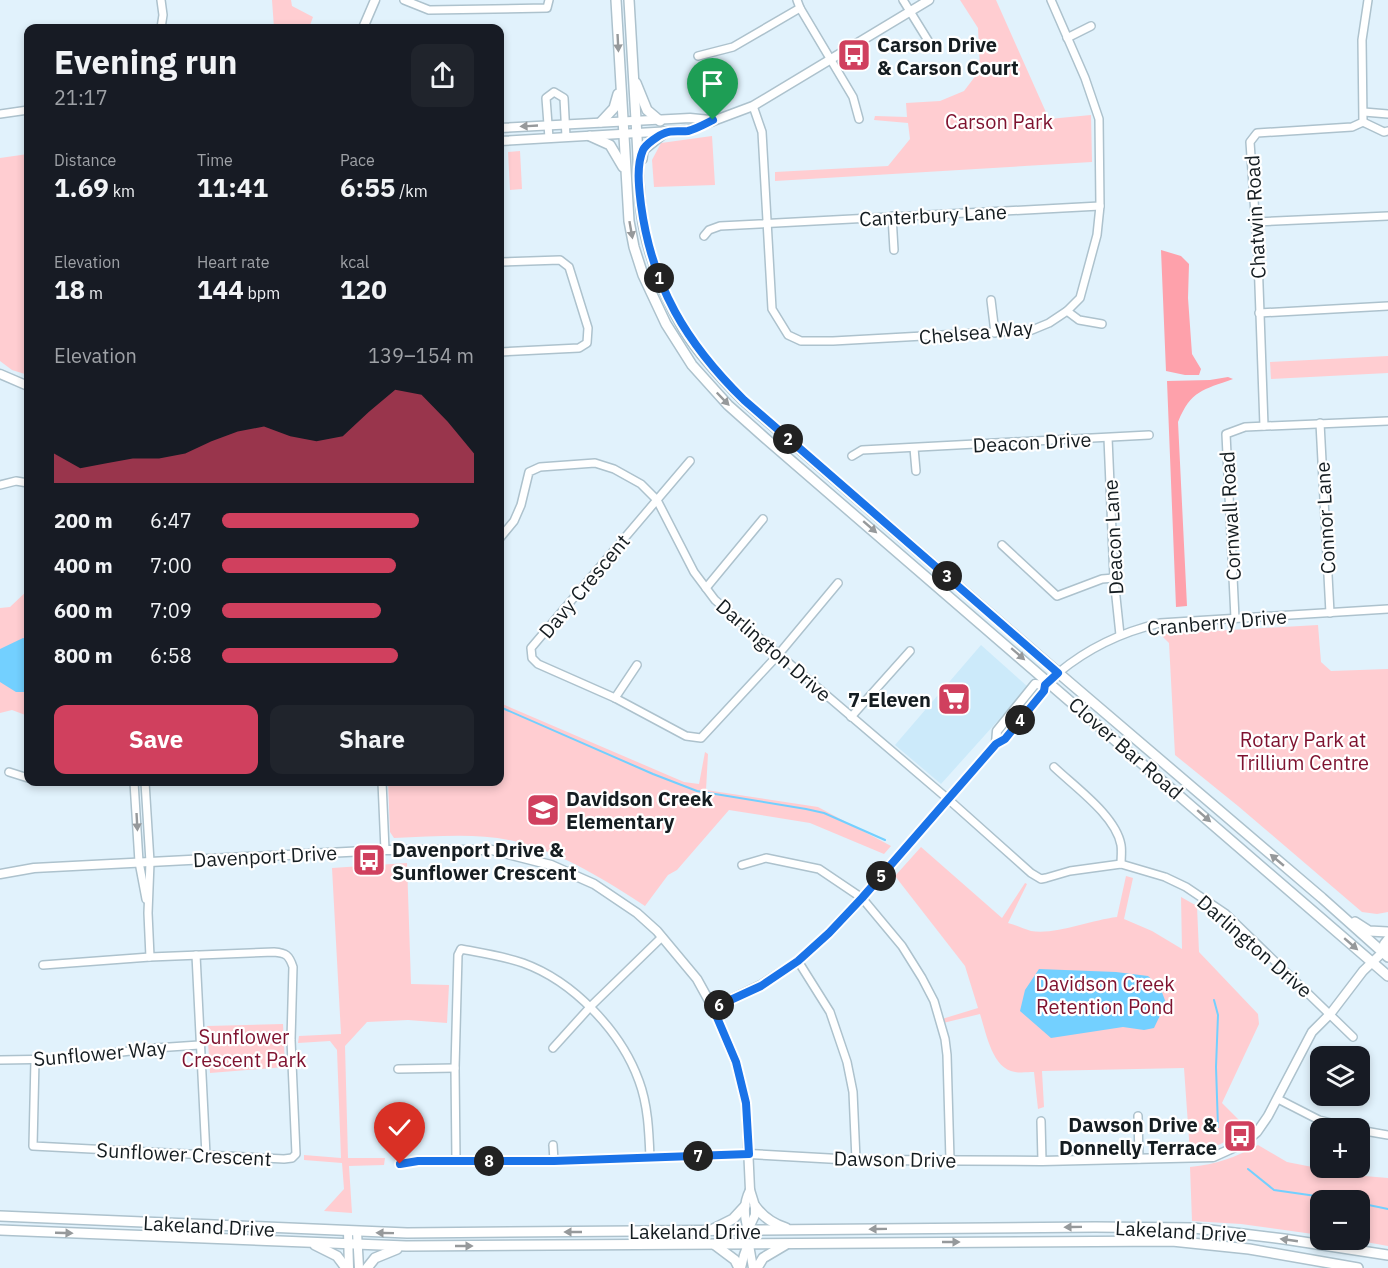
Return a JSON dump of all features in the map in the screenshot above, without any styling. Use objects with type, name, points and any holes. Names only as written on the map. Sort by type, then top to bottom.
[{"type":"main road","name":"Clover Bar Road","points":[[616,0],[629,220],[634,247],[643,275],[666,324],[706,381],[728,405],[765,438],[1388,976]]},
{"type":"main road","name":"Clover Bar Road","points":[[629,0],[639,173],[645,232],[661,283],[685,331],[722,379],[1058,673],[1386,953]]},
{"type":"main road","points":[[633,75],[646,110],[660,121]]},
{"type":"main road","points":[[601,122],[614,108],[620,86]]},
{"type":"main road","points":[[639,173],[644,150],[664,133]]},
{"type":"main road","points":[[591,136],[610,145],[626,172]]},
{"type":"main road","points":[[1322,898],[1369,931],[1388,932]]},
{"type":"main road","points":[[711,1231],[733,1219],[745,1206]]},
{"type":"main road","points":[[755,1206],[772,1223],[797,1230]]},
{"type":"main road","name":"Lakeland Drive","points":[[0,1216],[352,1232],[1194,1228],[1388,1255]]},
{"type":"main road","points":[[713,1244],[736,1237],[748,1230],[760,1237],[782,1244]]},
{"type":"main road","name":"Lakeland Drive","points":[[2,1231],[406,1246],[1172,1241],[1249,1249],[1358,1268]]},
{"type":"main road","points":[[711,1231],[736,1237],[748,1244],[760,1237],[780,1231]]},
{"type":"main road","points":[[310,1243],[337,1256],[347,1268]]},
{"type":"main road","points":[[713,1244],[727,1252],[740,1268]]},
{"type":"main road","points":[[755,1268],[763,1258],[782,1244]]},
{"type":"main road","points":[[367,1268],[371,1261],[382,1254],[406,1246]]},
{"type":"street","points":[[161,0],[162,24]]},
{"type":"street","points":[[365,24],[374,0]]},
{"type":"street","points":[[404,0],[429,10],[547,8],[549,0]]},
{"type":"street","points":[[534,0],[534,8]]},
{"type":"street","points":[[797,0],[853,97],[859,119]]},
{"type":"street","points":[[903,0],[932,47]]},
{"type":"street","points":[[504,141],[689,130],[753,106],[929,0]]},
{"type":"street","name":"Chelsea Way","points":[[753,106],[762,132],[772,309],[788,335],[801,341],[832,341],[1032,330],[1049,323],[1067,311],[1080,298],[1097,235],[1100,206],[1099,119],[1085,78],[1051,0]]},
{"type":"street","points":[[1368,0],[1362,40],[1363,122],[1384,132],[1388,131]]},
{"type":"street","points":[[698,56],[733,47],[800,8]]},
{"type":"street","points":[[1066,38],[1091,26]]},
{"type":"street","points":[[549,138],[546,98],[554,92],[564,98],[566,137]]},
{"type":"street","points":[[0,114],[24,111]]},
{"type":"street","points":[[1364,112],[1388,114]]},
{"type":"street","points":[[504,128],[690,118],[713,120]]},
{"type":"street","name":"Chatwin Road","points":[[1264,426],[1256,222],[1250,142],[1257,133],[1352,127],[1363,122]]},
{"type":"street","name":"Canterbury Lane","points":[[704,236],[709,230],[720,226],[1100,206]]},
{"type":"street","points":[[892,216],[894,249]]},
{"type":"street","points":[[1256,222],[1388,216]]},
{"type":"street","points":[[504,262],[560,260],[569,267],[588,328],[587,343],[579,348],[504,352]]},
{"type":"street","points":[[991,300],[995,333]]},
{"type":"street","points":[[1259,313],[1388,306]]},
{"type":"street","points":[[1067,311],[1078,320],[1102,324]]},
{"type":"street","points":[[0,374],[24,384]]},
{"type":"street","name":"Cornwall Road","points":[[1235,618],[1226,434],[1245,427],[1388,422]]},
{"type":"street","name":"Connor Lane","points":[[1320,423],[1330,613]]},
{"type":"street","name":"Deacon Drive","points":[[852,456],[862,450],[1149,435]]},
{"type":"street","name":"Deacon Lane","points":[[1108,438],[1114,578],[1120,635]]},
{"type":"street","points":[[914,448],[916,471]]},
{"type":"street","points":[[657,500],[690,461]]},
{"type":"street","name":"Darlington Drive","points":[[504,533],[514,521],[521,504],[529,472],[540,467],[595,463],[629,476],[657,500],[694,572],[715,600],[1031,873],[1041,879],[1070,871],[1121,864],[1186,886],[1226,914],[1331,1013]]},
{"type":"street","points":[[0,485],[16,480],[24,482]]},
{"type":"street","name":"Davy Crescent","points":[[657,500],[531,648],[532,658],[538,664],[615,698],[686,736],[701,738],[778,655]]},
{"type":"street","points":[[706,588],[763,519]]},
{"type":"street","points":[[1002,545],[1058,596],[1102,579],[1114,578]]},
{"type":"street","points":[[778,655],[838,583]]},
{"type":"street","name":"Cranberry Drive","points":[[1058,673],[1100,644],[1131,630],[1160,623],[1388,609]]},
{"type":"street","points":[[851,717],[910,651]]},
{"type":"street","points":[[615,698],[637,665]]},
{"type":"street","points":[[713,1008],[761,986],[798,961],[829,933],[996,744],[997,731],[1035,684],[1047,683],[1058,673]]},
{"type":"street","points":[[1054,767],[1113,824],[1121,846],[1121,864]]},
{"type":"street","points":[[9,772],[24,777]]},
{"type":"street","points":[[134,786],[139,862],[148,913]]},
{"type":"street","points":[[145,786],[150,862],[148,913],[150,957]]},
{"type":"street","points":[[382,786],[386,850]]},
{"type":"street","name":"Davenport Drive","points":[[0,874],[34,868],[386,850],[492,850],[551,865],[594,884],[637,913],[662,937],[697,979],[713,1008],[738,1072],[746,1103],[750,1190],[755,1206]]},
{"type":"street","points":[[742,865],[766,858],[819,869],[862,898],[902,946],[917,968],[934,1001],[945,1040],[948,1055],[950,1160]]},
{"type":"street","points":[[553,1048],[591,1006],[662,937]]},
{"type":"street","points":[[1386,953],[1384,944],[1388,939]]},
{"type":"street","points":[[456,1161],[455,1068],[458,955],[461,949],[508,958],[543,972],[572,989],[591,1006],[631,1060],[640,1083],[649,1128],[650,1158]]},
{"type":"street","name":"Sunflower Crescent","points":[[35,1060],[33,1146],[284,1159],[292,1158],[296,1154],[290,1021],[293,967],[290,957],[285,953],[150,957],[43,965]]},
{"type":"street","name":"Dawson Drive","points":[[749,1154],[856,1160],[1042,1161],[1205,1158],[1227,1152],[1244,1143],[1257,1132],[1278,1099],[1312,1032],[1331,1013],[1364,971],[1386,953]]},
{"type":"street","points":[[196,956],[206,1155]]},
{"type":"street","points":[[798,961],[830,1012],[847,1062],[852,1092],[856,1160]]},
{"type":"street","points":[[1331,1013],[1353,1037]]},
{"type":"street","name":"Sunflower Way","points":[[0,1060],[64,1059],[199,1045]]},
{"type":"street","points":[[398,1069],[455,1068]]},
{"type":"street","points":[[1278,1099],[1315,1118]]},
{"type":"street","points":[[1138,1116],[1138,1159]]},
{"type":"street","points":[[1041,1120],[1042,1161]]},
{"type":"street","points":[[1370,1132],[1388,1135]]},
{"type":"street","points":[[553,1145],[554,1161]]},
{"type":"street","points":[[400,1164],[418,1161],[554,1161],[749,1154]]},
{"type":"street","name":"Davenport Drive","points":[[748,1230],[744,1214],[750,1190]]},
{"type":"street","points":[[748,1230],[755,1215],[755,1206]]},
{"type":"street","points":[[352,1232],[359,1268]]},
{"type":"street","points":[[740,1268],[748,1244]]},
{"type":"street","points":[[748,1244],[755,1268]]},
{"type":"street","points":[[347,1268],[353,1245]]},
{"type":"shaded area","points":[[1161,250],[1181,256],[1189,264],[1188,298],[1192,354],[1201,369],[1199,375],[1166,371]]},
{"type":"shaded area","points":[[1228,377],[1233,379],[1206,389],[1193,397],[1178,422],[1187,606],[1176,607],[1167,381],[1210,380]]},
{"type":"shaded area","points":[[981,645],[1028,687],[941,784],[895,745]]},
{"type":"green space","points":[[272,0],[291,0],[292,6],[313,17],[310,24],[274,24]]},
{"type":"green space","name":"Carson Park","points":[[960,0],[996,0],[1049,119],[1091,115],[1092,162],[775,181],[775,172],[888,166],[910,139],[908,123],[874,120],[875,116],[907,117],[906,103],[940,101],[964,91],[980,70],[978,28]]},
{"type":"green space","points":[[712,136],[715,185],[654,187],[652,160],[661,143]]},
{"type":"green space","points":[[520,151],[522,189],[510,190],[508,152]]},
{"type":"green space","points":[[24,155],[24,374],[12,370],[0,361],[0,158]]},
{"type":"green space","points":[[1388,356],[1388,373],[1271,379],[1270,362]]},
{"type":"green space","points":[[24,594],[24,714],[12,710],[0,713],[0,608],[10,607]]},
{"type":"green space","name":"Rotary Park at Trillium Centre","points":[[1318,625],[1321,662],[1331,671],[1388,669],[1388,912],[1377,914],[1362,912],[1175,755],[1169,643],[1160,634]]},
{"type":"green space","name":"Davidson Creek Elementary","points":[[504,705],[684,782],[699,784],[705,752],[708,754],[706,790],[818,807],[891,846],[884,854],[810,823],[729,810],[677,870],[668,875],[645,906],[568,860],[518,842],[472,836],[394,838],[390,832],[388,786],[504,786]]},
{"type":"green space","name":"Davidson Creek Retention Pond","points":[[921,847],[1002,918],[1025,883],[1027,884],[1008,923],[1031,931],[1051,931],[1117,917],[1126,876],[1133,878],[1124,919],[1152,931],[1182,949],[1181,897],[1197,906],[1199,952],[1258,1014],[1259,1024],[1222,1103],[1246,1127],[1220,1144],[1190,1153],[1184,1068],[1042,1071],[1044,1107],[1038,1109],[1034,1072],[1015,1072],[1001,1064],[991,1049],[980,1014],[943,1023],[942,1019],[978,1008],[965,966],[895,876]]},
{"type":"green space","points":[[407,863],[411,984],[449,985],[447,1023],[408,1020],[367,1022],[345,1046],[348,1158],[385,1158],[384,1165],[349,1166],[352,1213],[324,1211],[344,1189],[342,1163],[304,1160],[304,1155],[341,1158],[337,1050],[330,1041],[298,1043],[299,1036],[341,1034],[332,868]]},
{"type":"green space","name":"Sunflower Crescent Park","points":[[283,1024],[285,1067],[210,1073],[207,1026]]},
{"type":"green space","points":[[1258,1145],[1287,1162],[1310,1167],[1310,1178],[1388,1178],[1388,1246],[1370,1243],[1370,1190],[1310,1190],[1310,1234],[1241,1224],[1192,1221],[1190,1167],[1225,1160]]},
{"type":"water","points":[[24,638],[24,692],[16,692],[0,682],[0,649]]},
{"type":"water","points":[[1039,969],[1116,972],[1148,976],[1160,987],[1166,1003],[1154,1028],[1144,1030],[1123,1027],[1051,1038],[1020,1011],[1025,990]]},
{"type":"waterway","points":[[504,709],[697,791],[824,813],[885,840]]},
{"type":"waterway","points":[[1214,1000],[1218,1015],[1216,1067],[1218,1127]]},
{"type":"waterway","points":[[1248,1169],[1274,1190],[1310,1195]]},
{"type":"waterway","points":[[1370,1205],[1388,1209]]},
{"type":"place","name":"Carson Drive & Carson Court","points":[[854,55]]},
{"type":"place","name":"7-Eleven","points":[[954,699]]},
{"type":"place","name":"Davidson Creek Elementary","points":[[543,810]]},
{"type":"place","name":"Davenport Drive & Sunflower Crescent","points":[[369,860]]},
{"type":"place","name":"Dawson Drive & Donnelly Terrace","points":[[1240,1136]]},
{"type":"route","points":[[400,1164],[418,1161],[554,1161],[749,1154],[746,1103],[736,1062],[713,1008],[761,986],[798,961],[829,933],[996,744],[1005,739],[1044,691],[1045,685],[1058,673],[744,400],[722,379],[685,331],[661,283],[652,257],[645,232],[639,173],[644,150],[664,133],[689,130],[713,120]]}]
